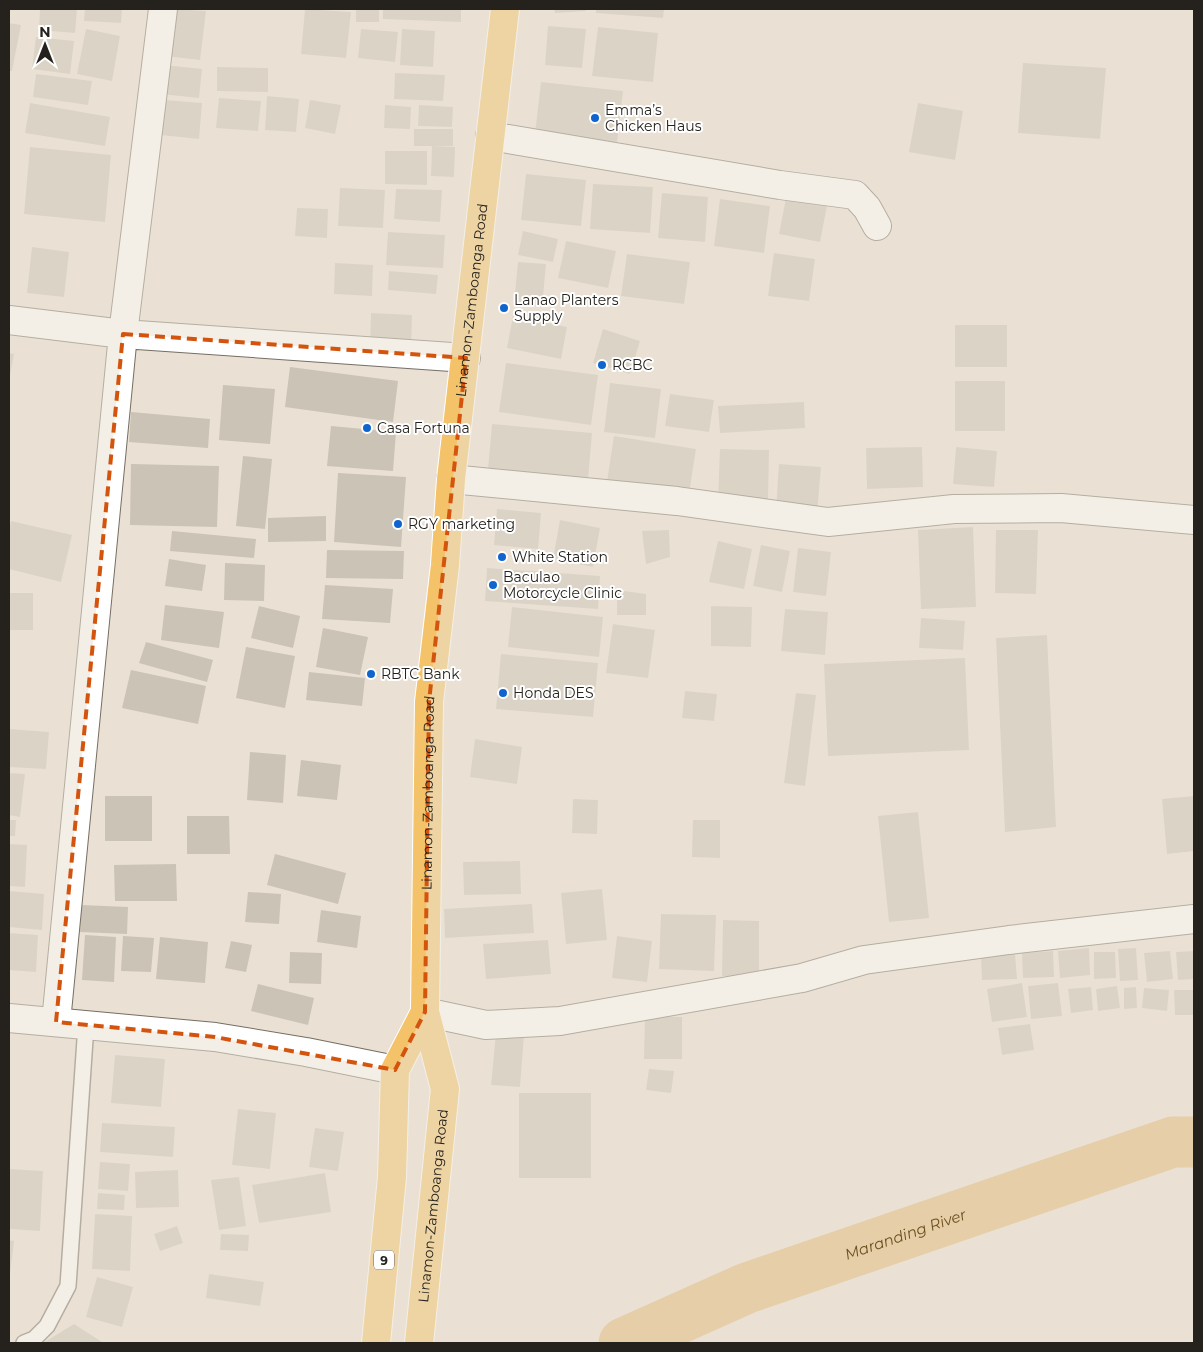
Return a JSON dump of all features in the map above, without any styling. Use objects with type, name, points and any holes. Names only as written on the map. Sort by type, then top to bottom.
[{"type":"highway","name":"Linamon-Zamboanga Road","points":[[419,1343],[445,1089],[425,1012],[429,702],[445,565],[451,479],[505,9]]},
{"type":"highway","name":"Linamon-Zamboanga Road","points":[[376,1343],[392,1178],[395,1070],[425,1012]]},
{"type":"street","points":[[56,1022],[123,334],[163,9]]},
{"type":"street","points":[[490,136],[780,185],[855,195],[867,208],[877,226]]},
{"type":"street","points":[[9,320],[123,334],[466,358]]},
{"type":"street","points":[[451,479],[677,501],[828,522],[954,509],[1061,508],[1194,520]]},
{"type":"street","points":[[425,1012],[486,1026],[560,1021],[802,978],[864,960],[1009,940],[1194,919]]},
{"type":"street","points":[[9,1018],[215,1037],[306,1052],[395,1070]]},
{"type":"lane","points":[[24,1343],[34,1340],[47,1326],[68,1286],[86,1026]]},
{"type":"highlighted area","points":[[123,334],[466,358],[429,702],[425,1012],[395,1070],[215,1037],[56,1022]]},
{"type":"building","points":[[40,9],[77,9],[75,33],[39,30]]},
{"type":"building","points":[[85,9],[122,9],[121,23],[84,21]]},
{"type":"building","points":[[171,9],[206,11],[200,60],[165,56]]},
{"type":"building","points":[[305,9],[351,12],[346,58],[301,54]]},
{"type":"building","points":[[356,9],[379,9],[379,22],[356,22]]},
{"type":"building","points":[[383,9],[461,9],[461,22],[383,19]]},
{"type":"building","points":[[554,9],[586,9],[586,11],[555,13]]},
{"type":"building","points":[[596,9],[664,9],[663,18],[596,13]]},
{"type":"building","points":[[9,23],[21,25],[12,71],[9,71]]},
{"type":"building","points":[[548,26],[586,29],[582,68],[545,65]]},
{"type":"building","points":[[598,27],[658,33],[653,82],[592,76]]},
{"type":"building","points":[[86,29],[120,36],[112,81],[77,74]]},
{"type":"building","points":[[361,29],[398,32],[395,62],[358,58]]},
{"type":"building","points":[[402,29],[435,31],[433,67],[400,65]]},
{"type":"building","points":[[36,37],[74,41],[70,74],[32,69]]},
{"type":"building","points":[[1023,63],[1106,68],[1100,139],[1018,133]]},
{"type":"building","points":[[164,65],[202,69],[199,98],[160,94]]},
{"type":"building","points":[[217,67],[268,68],[268,92],[217,91]]},
{"type":"building","points":[[395,73],[445,75],[443,101],[394,99]]},
{"type":"building","points":[[36,74],[92,81],[88,105],[33,97]]},
{"type":"building","points":[[541,82],[623,91],[616,151],[534,142]]},
{"type":"building","points":[[267,96],[299,99],[296,132],[265,130]]},
{"type":"building","points":[[219,98],[261,101],[258,131],[216,128]]},
{"type":"building","points":[[165,100],[202,103],[199,139],[161,135]]},
{"type":"building","points":[[310,100],[341,105],[335,134],[305,128]]},
{"type":"building","points":[[30,103],[110,117],[105,146],[25,133]]},
{"type":"building","points":[[918,103],[963,111],[955,160],[909,152]]},
{"type":"building","points":[[385,105],[411,107],[410,129],[384,128]]},
{"type":"building","points":[[419,105],[453,107],[452,127],[418,126]]},
{"type":"building","points":[[414,129],[453,129],[453,146],[414,146]]},
{"type":"building","points":[[432,146],[455,147],[454,177],[431,176]]},
{"type":"building","points":[[30,147],[111,155],[105,222],[24,214]]},
{"type":"building","points":[[385,151],[427,151],[427,185],[385,184]]},
{"type":"building","points":[[526,174],[586,180],[581,226],[521,220]]},
{"type":"building","points":[[593,184],[653,187],[650,233],[590,229]]},
{"type":"building","points":[[340,188],[385,190],[383,228],[338,226]]},
{"type":"building","points":[[396,189],[442,190],[440,222],[394,219]]},
{"type":"building","points":[[662,193],[708,197],[705,242],[658,238]]},
{"type":"building","points":[[787,193],[828,201],[820,242],[779,234]]},
{"type":"building","points":[[720,199],[770,206],[764,253],[714,246]]},
{"type":"building","points":[[297,208],[328,209],[327,238],[295,236]]},
{"type":"building","points":[[523,231],[558,239],[553,262],[518,255]]},
{"type":"building","points":[[388,232],[445,235],[443,268],[386,265]]},
{"type":"building","points":[[566,241],[616,251],[608,288],[558,278]]},
{"type":"building","points":[[32,247],[69,252],[64,297],[27,293]]},
{"type":"building","points":[[774,253],[815,259],[809,301],[768,296]]},
{"type":"building","points":[[627,254],[690,262],[684,304],[621,296]]},
{"type":"building","points":[[518,262],[546,264],[542,307],[514,304]]},
{"type":"building","points":[[335,263],[373,265],[372,296],[334,294]]},
{"type":"building","points":[[389,271],[438,275],[436,294],[388,290]]},
{"type":"building","points":[[371,313],[412,315],[411,350],[370,348]]},
{"type":"building","points":[[513,316],[567,327],[561,359],[507,348]]},
{"type":"building","points":[[955,325],[1007,325],[1007,367],[955,367]]},
{"type":"building","points":[[603,329],[640,341],[630,374],[593,363]]},
{"type":"building","points":[[9,353],[14,354],[10,376],[9,376]]},
{"type":"building","points":[[506,363],[598,375],[591,425],[499,412]]},
{"type":"building","points":[[290,367],[398,381],[393,422],[285,407]]},
{"type":"building","points":[[955,381],[1005,381],[1005,431],[955,431]]},
{"type":"building","points":[[610,383],[661,389],[655,438],[604,432]]},
{"type":"building","points":[[223,385],[275,389],[270,444],[219,440]]},
{"type":"building","points":[[670,394],[714,400],[709,432],[665,426]]},
{"type":"building","points":[[804,402],[805,428],[720,433],[718,406]]},
{"type":"building","points":[[131,412],[210,419],[208,448],[129,442]]},
{"type":"building","points":[[492,424],[592,433],[587,491],[487,481]]},
{"type":"building","points":[[331,426],[396,432],[393,471],[327,466]]},
{"type":"building","points":[[614,436],[696,449],[689,494],[607,481]]},
{"type":"building","points":[[922,447],[923,487],[867,489],[866,448]]},
{"type":"building","points":[[956,447],[997,451],[994,487],[953,484]]},
{"type":"building","points":[[720,449],[769,450],[768,502],[718,501]]},
{"type":"building","points":[[243,456],[272,459],[265,529],[236,526]]},
{"type":"building","points":[[131,464],[219,466],[217,527],[130,525]]},
{"type":"building","points":[[779,464],[821,467],[817,514],[776,511]]},
{"type":"building","points":[[338,473],[406,477],[401,547],[334,542]]},
{"type":"building","points":[[497,509],[541,513],[538,549],[494,545]]},
{"type":"building","points":[[326,516],[326,541],[268,542],[268,518]]},
{"type":"building","points":[[560,520],[600,528],[593,567],[553,559]]},
{"type":"building","points":[[11,521],[72,535],[61,582],[9,569],[9,530]]},
{"type":"building","points":[[973,527],[976,607],[921,609],[918,530]]},
{"type":"building","points":[[669,530],[670,557],[646,564],[642,531]]},
{"type":"building","points":[[996,530],[1038,530],[1036,594],[995,593]]},
{"type":"building","points":[[172,531],[256,539],[254,558],[170,551]]},
{"type":"building","points":[[718,541],[752,549],[744,589],[709,582]]},
{"type":"building","points":[[761,545],[790,551],[782,592],[753,586]]},
{"type":"building","points":[[798,548],[831,552],[826,596],[793,592]]},
{"type":"building","points":[[327,550],[404,551],[403,579],[326,578]]},
{"type":"building","points":[[169,559],[206,565],[202,591],[165,586]]},
{"type":"building","points":[[225,563],[265,565],[264,601],[224,600]]},
{"type":"building","points":[[487,568],[600,576],[598,609],[485,601]]},
{"type":"building","points":[[325,585],[393,589],[390,623],[322,619]]},
{"type":"building","points":[[617,590],[646,594],[646,615],[617,615]]},
{"type":"building","points":[[9,593],[33,593],[33,630],[9,630]]},
{"type":"building","points":[[165,605],[224,612],[219,648],[161,640]]},
{"type":"building","points":[[259,606],[300,616],[293,648],[251,638]]},
{"type":"building","points":[[711,606],[752,607],[751,647],[711,646]]},
{"type":"building","points":[[512,607],[603,617],[599,657],[508,647]]},
{"type":"building","points":[[785,609],[828,612],[825,655],[781,651]]},
{"type":"building","points":[[921,618],[965,621],[963,650],[919,648]]},
{"type":"building","points":[[613,624],[655,630],[648,678],[606,673]]},
{"type":"building","points":[[323,628],[368,637],[360,675],[316,667]]},
{"type":"building","points":[[1047,635],[1056,827],[1005,832],[996,638]]},
{"type":"building","points":[[146,642],[213,660],[207,682],[139,663]]},
{"type":"building","points":[[246,647],[295,656],[285,708],[236,698]]},
{"type":"building","points":[[501,654],[598,663],[593,717],[496,709]]},
{"type":"building","points":[[965,658],[969,750],[828,756],[824,664]]},
{"type":"building","points":[[131,670],[206,686],[198,724],[122,708]]},
{"type":"building","points":[[309,672],[365,678],[362,706],[306,700]]},
{"type":"building","points":[[685,691],[717,694],[714,721],[682,718]]},
{"type":"building","points":[[796,693],[816,695],[805,786],[784,783]]},
{"type":"building","points":[[9,729],[49,732],[46,769],[9,767]]},
{"type":"building","points":[[475,739],[522,747],[517,784],[470,777]]},
{"type":"building","points":[[250,752],[286,755],[283,803],[247,800]]},
{"type":"building","points":[[301,760],[341,765],[337,800],[297,796]]},
{"type":"building","points":[[9,773],[25,774],[20,817],[9,815]]},
{"type":"building","points":[[105,796],[152,796],[152,841],[105,841]]},
{"type":"building","points":[[1194,796],[1194,851],[1167,854],[1162,799]]},
{"type":"building","points":[[573,799],[598,800],[597,834],[572,833]]},
{"type":"building","points":[[918,812],[929,918],[889,922],[878,816]]},
{"type":"building","points":[[187,816],[229,816],[230,854],[187,854]]},
{"type":"building","points":[[9,820],[16,820],[15,836],[9,836]]},
{"type":"building","points":[[693,820],[720,820],[720,858],[692,857]]},
{"type":"building","points":[[9,844],[27,845],[25,887],[9,886]]},
{"type":"building","points":[[275,854],[346,873],[338,904],[267,885]]},
{"type":"building","points":[[520,861],[521,894],[464,895],[463,862]]},
{"type":"building","points":[[176,864],[177,901],[115,901],[114,865]]},
{"type":"building","points":[[602,889],[607,940],[566,944],[561,893]]},
{"type":"building","points":[[9,891],[44,894],[42,930],[9,927]]},
{"type":"building","points":[[248,892],[281,894],[279,924],[245,922]]},
{"type":"building","points":[[532,904],[534,933],[445,938],[444,909]]},
{"type":"building","points":[[81,905],[128,907],[127,934],[80,932]]},
{"type":"building","points":[[321,910],[361,916],[357,948],[317,942]]},
{"type":"building","points":[[661,914],[716,915],[714,971],[659,969]]},
{"type":"building","points":[[723,920],[759,921],[759,977],[722,976]]},
{"type":"building","points":[[9,933],[38,935],[36,972],[9,970]]},
{"type":"building","points":[[85,935],[116,937],[114,982],[82,980]]},
{"type":"building","points":[[123,936],[154,938],[151,972],[121,971]]},
{"type":"building","points":[[617,936],[652,941],[647,982],[612,978]]},
{"type":"building","points":[[160,937],[208,942],[205,983],[156,979]]},
{"type":"building","points":[[548,940],[551,974],[486,979],[483,944]]},
{"type":"building","points":[[231,941],[252,945],[246,972],[225,968]]},
{"type":"building","points":[[1089,948],[1090,975],[1060,978],[1058,951]]},
{"type":"building","points":[[1136,948],[1138,980],[1120,981],[1118,949]]},
{"type":"building","points":[[1053,951],[1054,977],[1023,978],[1022,953]]},
{"type":"building","points":[[1170,951],[1173,979],[1147,982],[1144,953]]},
{"type":"building","points":[[1194,951],[1194,979],[1178,980],[1176,952]]},
{"type":"building","points":[[290,952],[322,953],[321,984],[289,983]]},
{"type":"building","points":[[1094,952],[1115,952],[1116,978],[1094,979]]},
{"type":"building","points":[[1015,954],[1017,979],[982,980],[981,956]]},
{"type":"building","points":[[1022,983],[1027,1017],[992,1022],[987,989]]},
{"type":"building","points":[[1058,983],[1062,1016],[1031,1019],[1028,986]]},
{"type":"building","points":[[258,984],[314,998],[308,1025],[251,1011]]},
{"type":"building","points":[[1117,986],[1120,1008],[1098,1011],[1096,989]]},
{"type":"building","points":[[1091,987],[1093,1010],[1071,1013],[1068,989]]},
{"type":"building","points":[[1136,987],[1137,1008],[1124,1009],[1124,988]]},
{"type":"building","points":[[1144,988],[1169,990],[1167,1011],[1142,1008]]},
{"type":"building","points":[[1174,990],[1194,990],[1194,1015],[1175,1015]]},
{"type":"building","points":[[645,1016],[682,1017],[682,1059],[644,1059]]},
{"type":"building","points":[[1030,1024],[1034,1050],[1002,1055],[998,1028]]},
{"type":"building","points":[[496,1033],[524,1035],[520,1087],[491,1085]]},
{"type":"building","points":[[115,1055],[165,1059],[161,1107],[111,1103]]},
{"type":"building","points":[[649,1069],[674,1071],[671,1093],[646,1090]]},
{"type":"building","points":[[519,1093],[591,1093],[591,1178],[519,1178]]},
{"type":"building","points":[[238,1109],[276,1113],[270,1169],[232,1165]]},
{"type":"building","points":[[102,1123],[175,1127],[173,1157],[100,1152]]},
{"type":"building","points":[[315,1128],[344,1132],[338,1171],[309,1167]]},
{"type":"building","points":[[100,1162],[130,1164],[128,1191],[98,1189]]},
{"type":"building","points":[[9,1169],[43,1171],[40,1231],[9,1229]]},
{"type":"building","points":[[178,1170],[179,1207],[136,1208],[135,1172]]},
{"type":"building","points":[[325,1173],[331,1212],[259,1223],[252,1185]]},
{"type":"building","points":[[239,1177],[246,1226],[219,1230],[211,1180]]},
{"type":"building","points":[[98,1193],[125,1195],[124,1210],[97,1209]]},
{"type":"building","points":[[95,1214],[132,1216],[130,1271],[92,1269]]},
{"type":"building","points":[[177,1226],[183,1243],[160,1251],[154,1234]]},
{"type":"building","points":[[221,1234],[249,1235],[248,1251],[220,1250]]},
{"type":"building","points":[[9,1240],[14,1241],[10,1275],[9,1275]]},
{"type":"building","points":[[209,1274],[264,1282],[260,1306],[206,1298]]},
{"type":"building","points":[[97,1277],[133,1287],[122,1327],[86,1317]]},
{"type":"building","points":[[74,1324],[102,1342],[43,1343]]},
{"type":"waterway","name":"Maranding River","points":[[624,1343],[747,1288],[1173,1142],[1194,1142]]},
{"type":"place","name":"Emma’s Chicken Haus","points":[[595,118]]},
{"type":"place","name":"Lanao Planters Supply","points":[[504,308]]},
{"type":"place","name":"RCBC","points":[[602,365]]},
{"type":"place","name":"Casa Fortuna","points":[[367,428]]},
{"type":"place","name":"RGY marketing","points":[[398,524]]},
{"type":"place","name":"White Station","points":[[502,557]]},
{"type":"place","name":"Baculao Motorcycle Clinic","points":[[493,585]]},
{"type":"place","name":"RBTC Bank","points":[[371,674]]},
{"type":"place","name":"Honda DES","points":[[503,693]]}]
